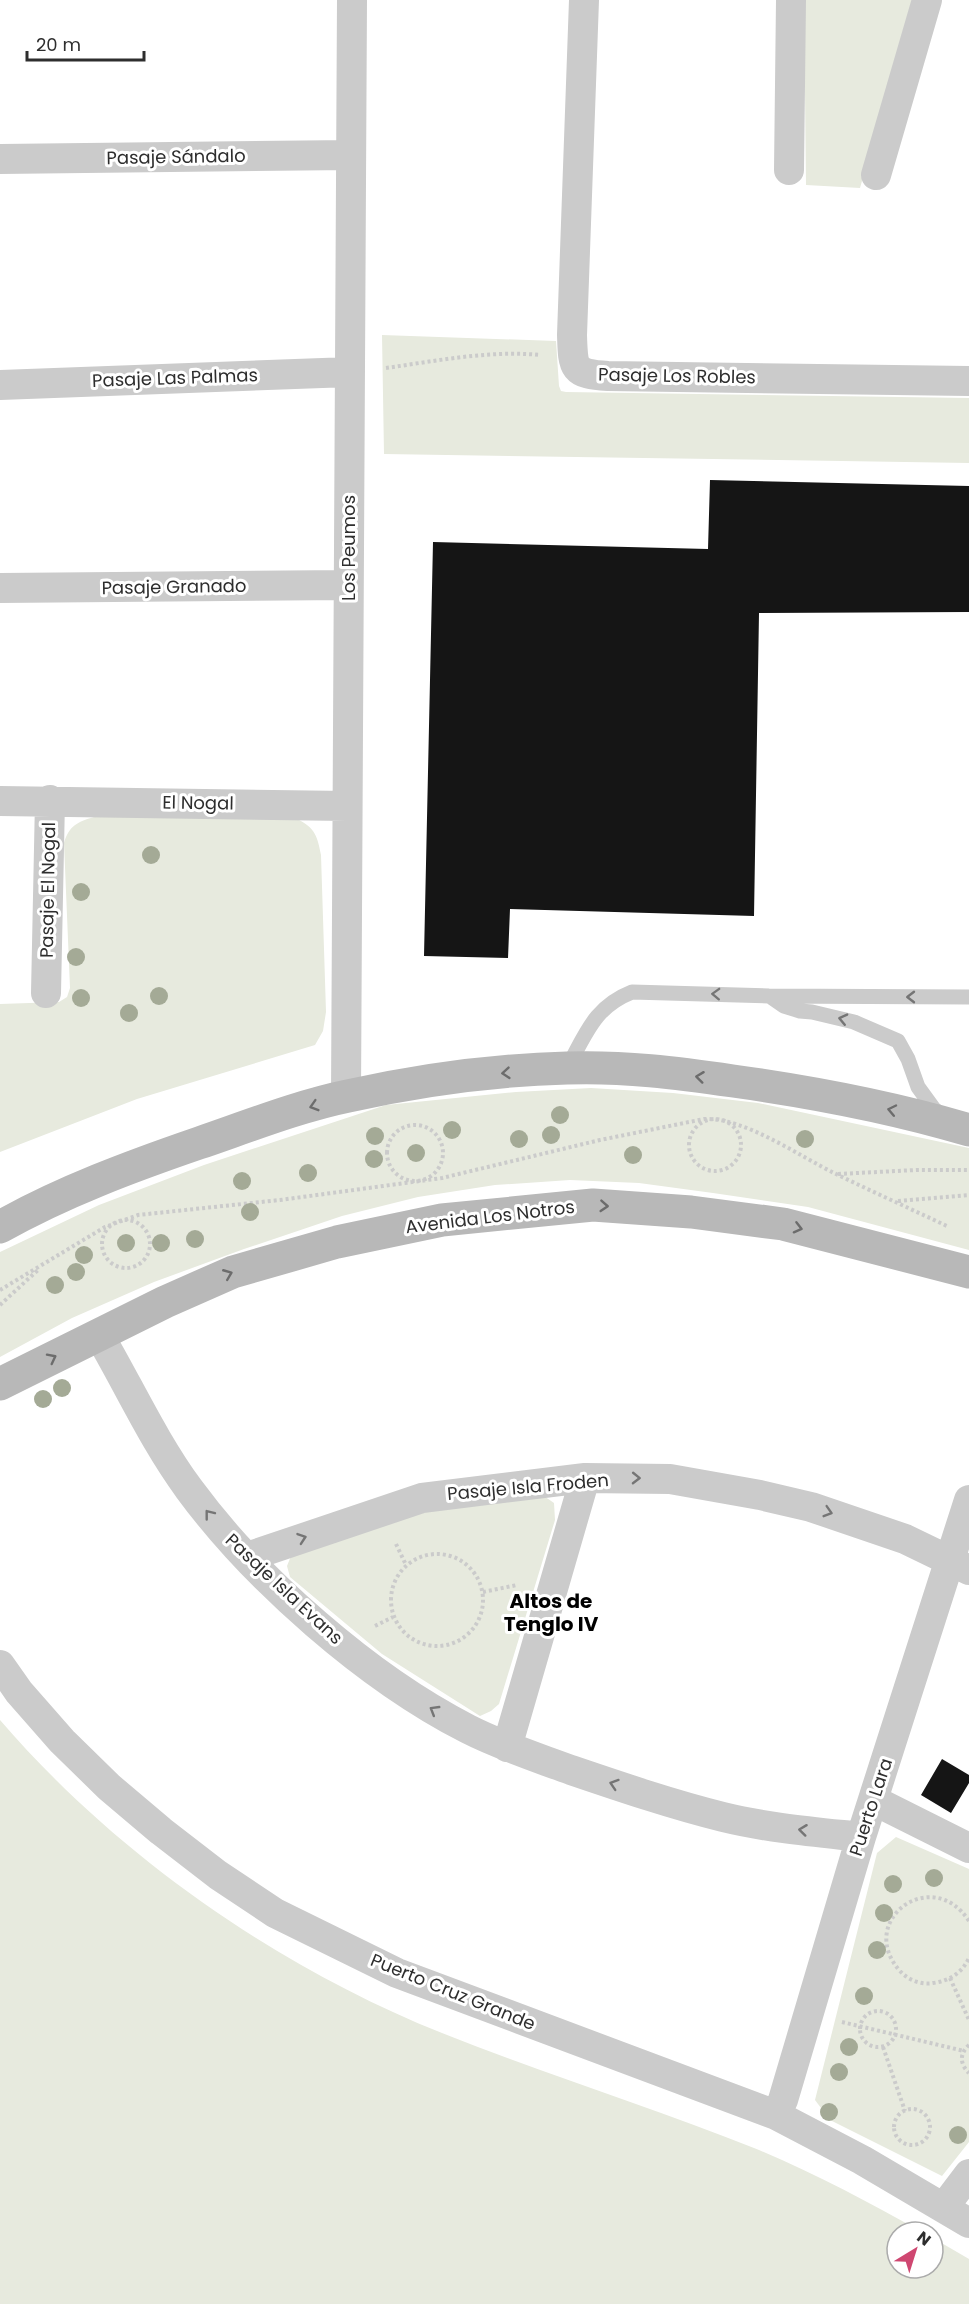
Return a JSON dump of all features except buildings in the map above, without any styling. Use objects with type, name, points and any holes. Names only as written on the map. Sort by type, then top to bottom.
[{"type":"main road","points":[[0,1227],[53,1201],[160,1157],[346,1096],[449,1077],[567,1068],[621,1068],[790,1089],[924,1117],[962,1128]]},
{"type":"main road","name":"Avenida Los Notros","points":[[0,1384],[233,1272],[337,1242],[442,1220],[593,1205],[691,1212],[783,1224],[969,1272]]},
{"type":"street","name":"Los Peumos","points":[[346,1096],[352,0]]},
{"type":"street","name":"Pasaje Los Robles","points":[[584,0],[572,335],[573,363],[578,371],[588,375],[609,376],[969,381]]},
{"type":"street","points":[[789,170],[791,0]]},
{"type":"street","points":[[876,175],[927,0]]},
{"type":"street","name":"Pasaje Sándalo","points":[[0,159],[351,155]]},
{"type":"street","name":"Pasaje Las Palmas","points":[[0,385],[350,372]]},
{"type":"street","name":"Pasaje Granado","points":[[0,588],[348,585]]},
{"type":"street","name":"El Nogal","points":[[50,800],[347,806]]},
{"type":"street","name":"Pasaje El Nogal","points":[[0,801],[50,800],[46,993]]},
{"type":"street","name":"Pasaje Isla Evans","points":[[99,1335],[164,1453],[210,1516],[247,1557],[309,1617],[370,1667],[431,1708],[507,1747],[655,1797],[724,1817],[771,1826],[861,1837]]},
{"type":"street","points":[[507,1747],[585,1478]]},
{"type":"street","name":"Pasaje Isla Froden","points":[[247,1557],[422,1498],[585,1478],[670,1479],[760,1495],[857,1522],[905,1539],[960,1565]]},
{"type":"street","name":"Puerto Lara","points":[[776,2115],[783,2100],[807,2012],[873,1800],[960,1565],[969,1500]]},
{"type":"street","name":"Puerto Cruz Grande","points":[[0,1665],[19,1692],[62,1741],[109,1787],[218,1875],[275,1912],[397,1973],[776,2115],[862,2160],[969,2223]]},
{"type":"street","points":[[873,1800],[969,1848]]},
{"type":"street","points":[[944,2207],[969,2174]]},
{"type":"lane","points":[[567,1068],[590,1025],[605,1006],[632,992],[769,996],[969,997]]},
{"type":"lane","points":[[769,996],[784,1006],[854,1022],[898,1041],[908,1059],[918,1087],[934,1108],[962,1128]]},
{"type":"path","points":[[350,372],[516,352],[543,355],[573,363]]},
{"type":"path","points":[[707,1119],[719,1119],[731,1124],[739,1134],[741,1147],[737,1159],[729,1167],[716,1172],[704,1169],[693,1161],[688,1149],[689,1137],[696,1126],[707,1119]]},
{"type":"path","points":[[410,1125],[422,1126],[434,1132],[441,1142],[444,1154],[440,1167],[432,1176],[421,1181],[408,1180],[397,1174],[389,1164],[387,1152],[390,1140],[398,1130],[410,1125]]},
{"type":"path","points":[[837,1174],[969,1170]]},
{"type":"path","points":[[896,1202],[969,1195]]},
{"type":"path","points":[[132,1219],[143,1225],[149,1235],[151,1246],[147,1258],[138,1265],[126,1268],[115,1265],[106,1257],[102,1247],[103,1234],[110,1225],[120,1220],[132,1219]]},
{"type":"path","points":[[0,1305],[45,1263]]},
{"type":"path","points":[[436,1553],[453,1556],[466,1564],[477,1577],[483,1592],[483,1607],[478,1622],[469,1634],[457,1643],[434,1646],[412,1640],[401,1630],[393,1617],[390,1603],[397,1575],[406,1565],[420,1557],[436,1553]]},
{"type":"path","points":[[969,1921],[959,1907],[946,1900],[931,1896],[918,1898],[905,1903],[895,1913],[888,1925],[886,1938],[888,1952],[894,1964],[903,1975],[914,1981],[928,1984],[950,1978],[957,1975],[969,1958]]},
{"type":"path","points":[[950,1978],[969,2020]]},
{"type":"path","points":[[807,2012],[895,2036],[963,2051]]},
{"type":"path","points":[[883,2012],[893,2019],[895,2036],[883,2047],[872,2046],[867,2043],[861,2033],[862,2021],[871,2013],[883,2012]]},
{"type":"path","points":[[969,2045],[963,2051],[962,2063],[969,2073]]},
{"type":"path","points":[[883,2047],[905,2111]]},
{"type":"path","points":[[917,2110],[927,2117],[930,2128],[922,2142],[911,2145],[897,2137],[896,2119],[905,2111],[917,2110]]},
{"type":"shaded area","points":[[804,0],[913,0],[860,188],[806,185]]},
{"type":"shaded area","points":[[382,335],[556,341],[559,386],[561,391],[566,392],[969,398],[969,463],[384,454]]},
{"type":"shaded area","points":[[94,817],[293,817],[306,824],[316,836],[321,855],[326,1012],[323,1031],[315,1045],[137,1099],[0,1152],[0,1004],[59,1002],[67,997],[70,988],[64,843],[68,832],[74,826]]},
{"type":"shaded area","points":[[591,1088],[673,1093],[758,1103],[969,1148],[969,1250],[808,1207],[713,1193],[639,1183],[570,1180],[495,1185],[418,1197],[342,1216],[244,1249],[154,1282],[72,1318],[0,1357],[0,1252],[99,1205],[204,1165],[386,1105],[516,1092]]},
{"type":"shaded area","points":[[541,1494],[554,1503],[555,1520],[499,1704],[480,1716],[382,1654],[290,1577],[287,1566],[291,1556],[430,1510]]},
{"type":"shaded area","points":[[0,1720],[46,1770],[95,1817],[147,1861],[260,1941],[320,1975],[380,2006],[442,2033],[776,2157],[900,2220],[885,2220],[885,2280],[945,2280],[945,2245],[969,2259],[969,2304],[0,2304]]},
{"type":"shaded area","points":[[896,1837],[969,1869],[969,2142],[942,2176],[830,2120],[815,2100],[877,1853]]},
{"type":"district","name":"Altos de Tenglo IV","points":[[551,1612]]}]
